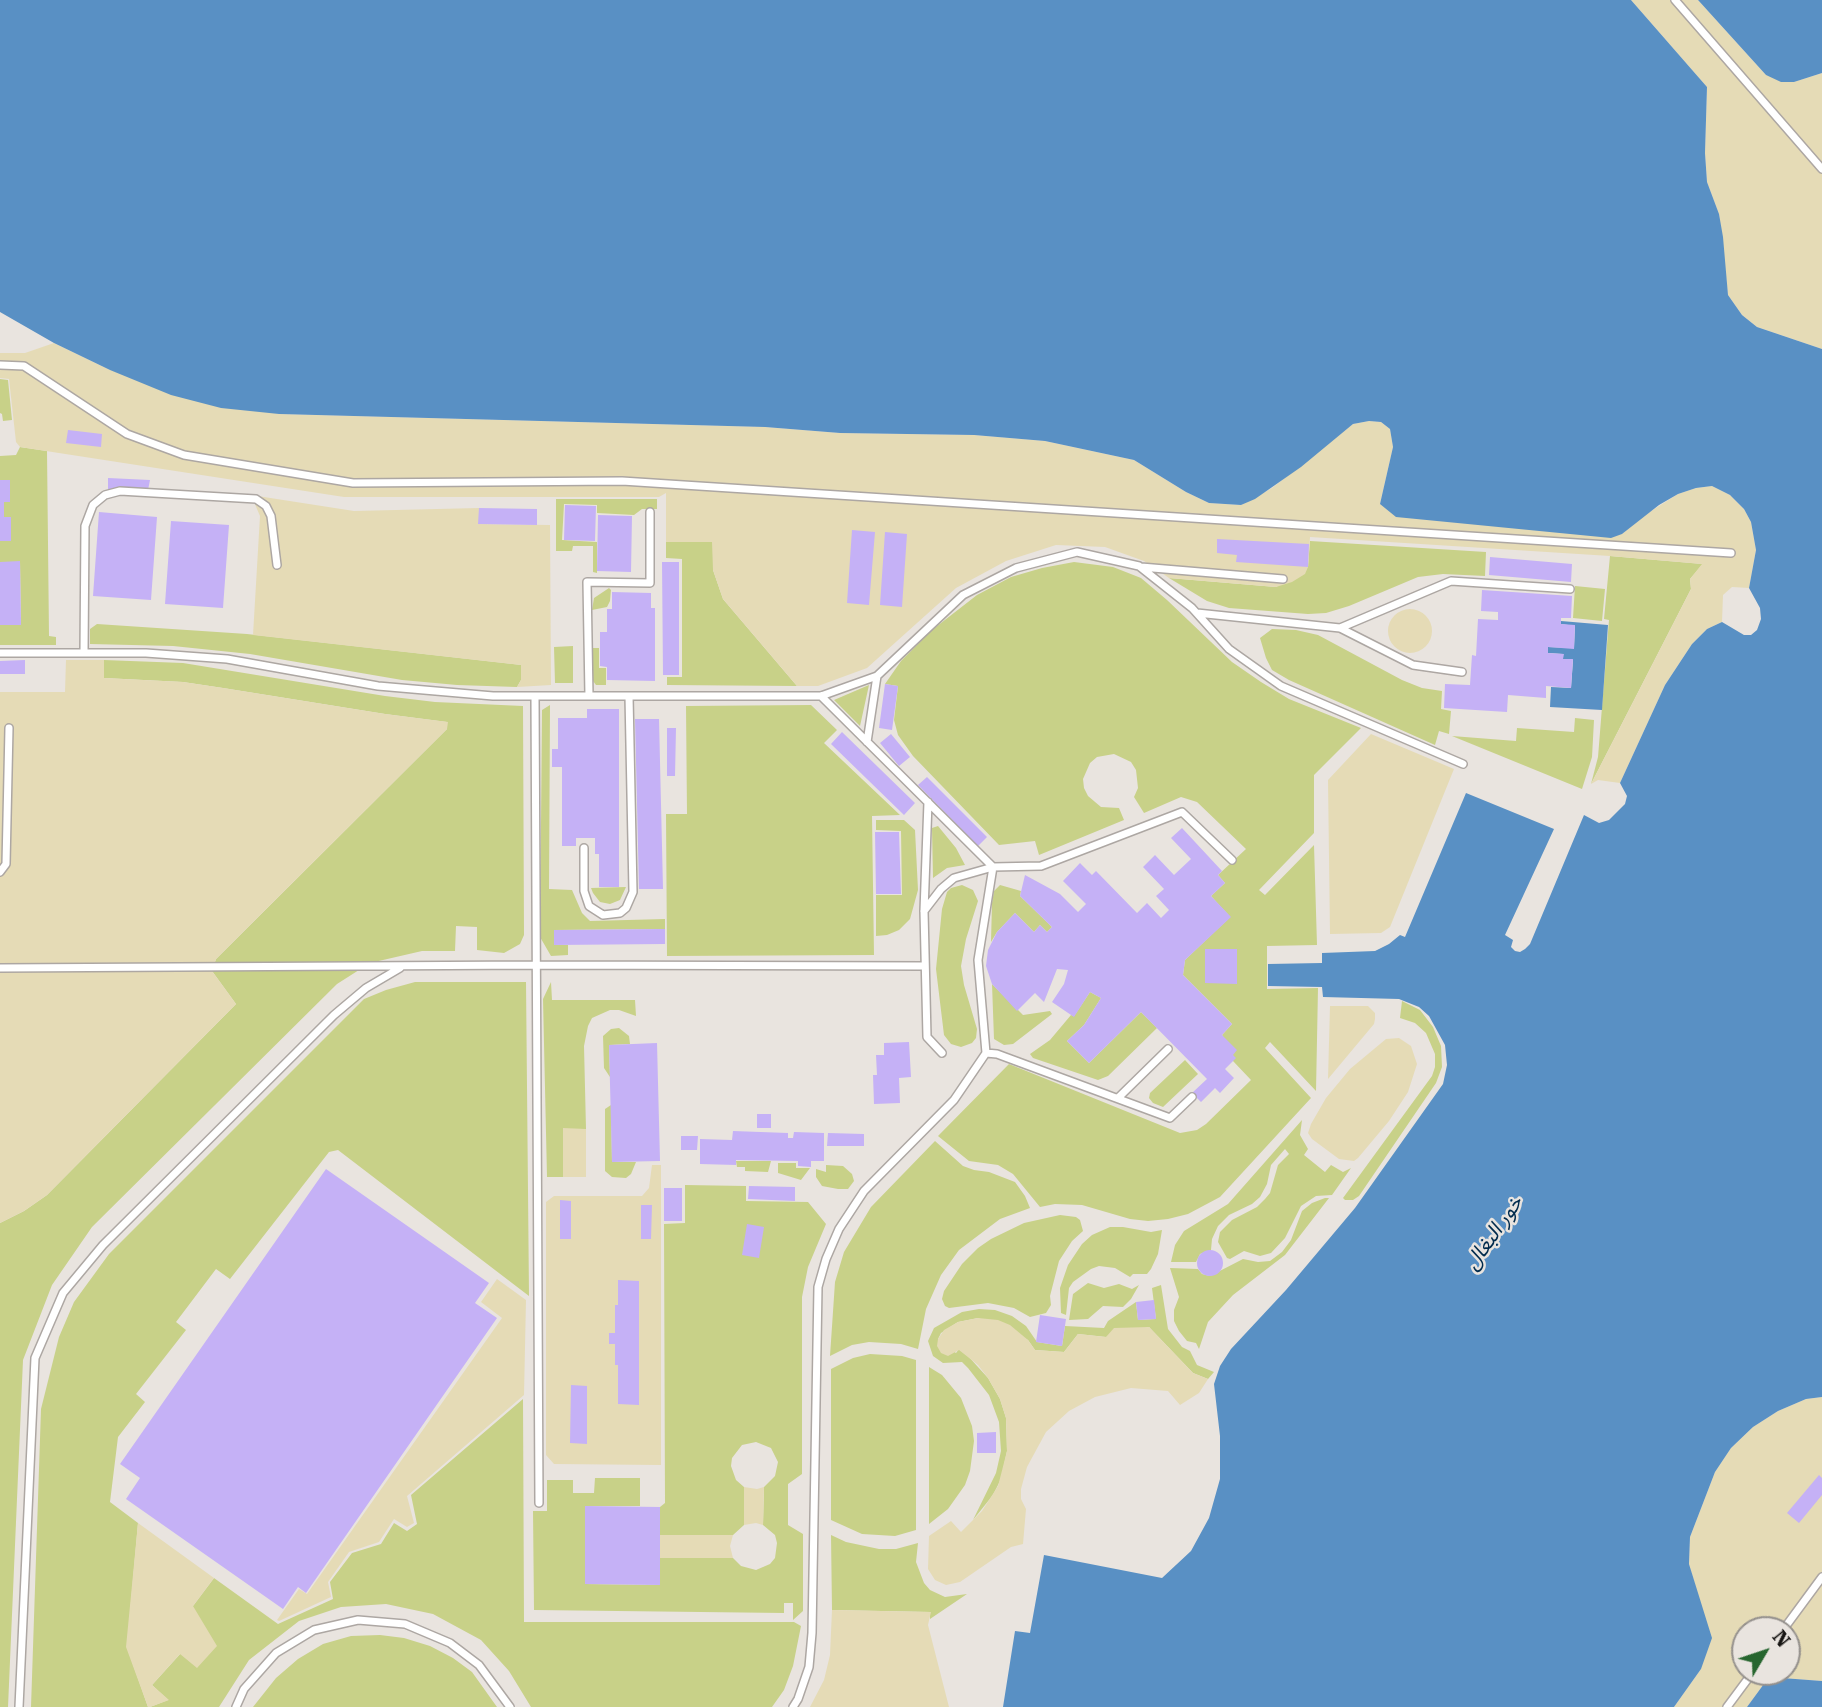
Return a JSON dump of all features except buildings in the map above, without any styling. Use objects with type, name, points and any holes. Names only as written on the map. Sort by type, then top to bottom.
[{"type":"lane","points":[[1675,0],[1822,169]]},
{"type":"lane","points":[[0,365],[24,366],[127,434],[184,455],[353,484],[622,481],[1731,553]]},
{"type":"lane","points":[[85,653],[85,526],[93,505],[106,495],[120,491],[256,499],[266,506],[271,516],[277,565]]},
{"type":"lane","points":[[589,696],[587,582],[650,583],[650,512]]},
{"type":"lane","points":[[0,653],[146,653],[227,659],[378,685],[493,696],[821,696],[877,676],[962,595],[1016,568],[1077,552],[1139,566],[1283,579]]},
{"type":"lane","points":[[1139,566],[1197,613],[1229,649],[1281,685],[1463,764]]},
{"type":"lane","points":[[1340,628],[1451,581],[1570,589]]},
{"type":"lane","points":[[1197,613],[1340,628],[1413,665],[1462,672]]},
{"type":"lane","points":[[867,742],[877,676]]},
{"type":"lane","points":[[535,696],[539,1503]]},
{"type":"lane","points":[[584,848],[585,899],[596,912],[603,915],[620,913],[626,908],[633,892],[629,696]]},
{"type":"lane","points":[[821,696],[993,867]]},
{"type":"lane","points":[[0,872],[6,864],[9,728]]},
{"type":"lane","points":[[928,802],[924,911],[927,1037],[942,1053]]},
{"type":"lane","points":[[924,911],[941,889],[954,878],[993,867],[1041,866],[1182,812],[1232,860]]},
{"type":"lane","points":[[793,1707],[809,1667],[813,1633],[818,1287],[839,1229],[864,1191],[954,1100],[986,1053],[978,960],[993,867]]},
{"type":"lane","points":[[19,1707],[36,1358],[63,1293],[103,1245],[334,1015],[366,988],[404,966]]},
{"type":"lane","points":[[0,968],[925,966]]},
{"type":"lane","points":[[1118,1098],[1168,1049]]},
{"type":"lane","points":[[986,1053],[997,1054],[1170,1118],[1192,1097]]},
{"type":"lane","points":[[1793,1616],[1822,1577]]},
{"type":"lane","points":[[236,1707],[244,1689],[276,1653],[314,1630],[358,1620],[405,1624],[450,1643],[479,1665],[510,1707]]},
{"type":"lane","points":[[1727,1707],[1743,1686]]},
{"type":"green space","points":[[0,379],[8,380],[12,420],[3,421],[0,413]]},
{"type":"green space","points":[[20,447],[47,451],[49,636],[56,637],[56,645],[0,645],[0,625],[21,624],[20,562],[0,562],[0,541],[11,541],[4,517],[4,502],[10,502],[10,481],[0,480],[0,456],[16,455]]},
{"type":"green space","points":[[556,499],[657,499],[657,509],[642,509],[634,515],[597,513],[597,505],[564,504],[562,540],[597,542],[597,573],[593,572],[593,546],[573,546],[572,551],[556,551]]},
{"type":"green space","points":[[1310,541],[1486,552],[1485,576],[1443,574],[1418,577],[1349,606],[1326,613],[1308,614],[1229,608],[1207,601],[1169,578],[1276,587],[1308,567]]},
{"type":"green space","points":[[666,542],[713,542],[713,570],[723,599],[797,686],[667,685],[667,677],[682,677],[682,559],[666,558]]},
{"type":"green space","points":[[1610,556],[1703,564],[1690,579],[1691,589],[1591,784],[1598,757],[1609,620],[1604,619]]},
{"type":"green space","points":[[1074,562],[1113,567],[1141,578],[1232,662],[1261,682],[1289,699],[1361,728],[1314,775],[1314,833],[1259,890],[1265,895],[1314,845],[1317,945],[1267,946],[1267,989],[1318,988],[1316,1091],[1270,1042],[1265,1048],[1311,1098],[1220,1197],[1188,1214],[1168,1219],[1130,1219],[1082,1205],[1055,1204],[1040,1207],[1013,1174],[998,1165],[969,1161],[938,1136],[1009,1064],[1180,1133],[1197,1130],[1206,1124],[1251,1080],[1233,1061],[1233,1055],[1222,1035],[1232,1024],[1183,975],[1185,960],[1230,917],[1211,896],[1225,883],[1218,875],[1246,849],[1197,802],[1181,797],[1144,813],[1134,797],[1138,788],[1136,770],[1131,762],[1114,754],[1097,757],[1090,763],[1083,779],[1084,788],[1088,796],[1101,807],[1119,808],[1124,820],[1039,855],[1035,841],[999,845],[913,756],[898,735],[894,720],[898,686],[885,684],[901,661],[932,630],[977,595],[1011,577]]},
{"type":"green space","points":[[1575,586],[1605,589],[1602,621],[1573,618]]},
{"type":"green space","points":[[609,588],[610,601],[607,607],[592,610],[594,598]]},
{"type":"green space","points":[[97,624],[247,634],[522,665],[521,680],[517,687],[457,685],[402,680],[250,654],[173,646],[90,644],[90,629]]},
{"type":"green space","points":[[1272,629],[1296,630],[1318,635],[1402,680],[1422,688],[1442,691],[1441,709],[1451,711],[1449,734],[1439,731],[1435,745],[1272,670],[1260,638]]},
{"type":"green space","points":[[573,646],[573,683],[555,683],[554,647]]},
{"type":"green space","points":[[593,648],[599,648],[599,668],[606,668],[606,685],[596,685],[593,681]]},
{"type":"green space","points":[[104,660],[183,663],[385,696],[435,702],[523,706],[524,935],[520,944],[504,953],[477,950],[477,927],[456,926],[455,951],[422,951],[370,963],[337,984],[92,1227],[52,1285],[23,1360],[8,1707],[0,1707],[0,1223],[47,1195],[236,1004],[212,971],[216,959],[447,729],[447,722],[183,682],[104,678]]},
{"type":"green space","points":[[869,685],[860,726],[834,700]]},
{"type":"green space","points":[[550,705],[549,889],[572,890],[582,913],[590,921],[665,919],[665,929],[554,930],[554,945],[568,945],[568,955],[551,956],[540,937],[542,710]]},
{"type":"green space","points":[[811,705],[837,730],[824,743],[900,815],[872,816],[874,955],[667,956],[666,814],[687,814],[686,706]]},
{"type":"green space","points":[[1575,718],[1594,720],[1592,757],[1582,789],[1452,736],[1516,741],[1517,728],[1574,732]]},
{"type":"green space","points":[[876,820],[904,820],[915,830],[918,890],[910,919],[899,930],[876,936],[876,895],[902,895],[901,831],[876,830]]},
{"type":"green space","points":[[938,826],[956,848],[965,865],[947,868],[933,878],[932,828]]},
{"type":"green space","points":[[962,885],[973,890],[978,901],[961,966],[977,1029],[976,1038],[972,1043],[961,1047],[951,1044],[944,1035],[936,969],[942,909],[947,892]]},
{"type":"green space","points":[[1000,885],[1021,891],[1020,896],[1052,927],[1047,932],[1040,925],[1034,932],[1015,913],[991,942],[992,903],[994,891]]},
{"type":"green space","points":[[626,887],[620,900],[610,904],[600,902],[591,888]]},
{"type":"green space","points":[[415,982],[526,982],[529,1296],[338,1150],[329,1152],[230,1279],[216,1269],[176,1322],[186,1330],[136,1394],[145,1402],[118,1437],[110,1502],[138,1523],[127,1647],[148,1707],[31,1707],[41,1409],[59,1337],[74,1302],[109,1254],[364,999]]},
{"type":"green space","points":[[551,982],[552,1000],[635,1000],[636,1016],[610,1010],[592,1018],[588,1026],[584,1046],[586,1129],[563,1129],[563,1177],[547,1177],[543,999]]},
{"type":"green space","points":[[992,984],[1023,1015],[1050,1011],[1052,1014],[1013,1044],[1004,1045],[994,1039]]},
{"type":"green space","points":[[1090,992],[1101,998],[1084,1025],[1067,1041],[1089,1063],[1141,1012],[1157,1028],[1108,1076],[1098,1080],[1033,1058],[1030,1054],[1050,1040],[1071,1015],[1074,1016]]},
{"type":"green space","points":[[1402,1001],[1420,1010],[1433,1027],[1441,1046],[1442,1067],[1436,1083],[1359,1196],[1353,1200],[1345,1200],[1343,1198],[1432,1076],[1435,1067],[1435,1054],[1426,1033],[1415,1023],[1400,1018]]},
{"type":"green space","points":[[619,1028],[629,1036],[630,1044],[609,1045],[610,1077],[604,1068],[603,1036],[611,1029]]},
{"type":"green space","points":[[1185,1060],[1198,1074],[1163,1107],[1153,1103],[1149,1098],[1150,1093]]},
{"type":"green space","points":[[611,1105],[612,1162],[636,1162],[631,1174],[626,1178],[612,1177],[605,1171],[605,1109]]},
{"type":"green space","points":[[1302,1120],[1300,1135],[1308,1149],[1304,1155],[1325,1172],[1331,1165],[1343,1172],[1351,1168],[1332,1195],[1316,1196],[1301,1206],[1285,1238],[1271,1253],[1260,1256],[1244,1251],[1227,1258],[1218,1242],[1220,1232],[1232,1220],[1257,1207],[1270,1193],[1278,1165],[1289,1154],[1285,1149],[1271,1165],[1267,1184],[1260,1197],[1229,1215],[1218,1226],[1212,1239],[1211,1250],[1200,1254],[1196,1262],[1171,1262],[1175,1245],[1184,1231],[1228,1204]]},
{"type":"green space","points":[[935,1141],[963,1166],[1015,1182],[1030,1208],[1000,1219],[959,1250],[941,1275],[926,1309],[918,1349],[901,1344],[869,1342],[852,1345],[830,1356],[835,1282],[844,1252],[871,1207]]},
{"type":"green space","points":[[736,1161],[771,1161],[768,1172],[745,1171],[745,1167],[737,1167]]},
{"type":"green space","points":[[778,1163],[796,1163],[796,1168],[810,1168],[801,1180],[778,1173]]},
{"type":"green space","points":[[826,1165],[843,1166],[852,1174],[854,1181],[848,1189],[822,1186],[816,1177],[816,1169],[826,1172]]},
{"type":"green space","points":[[685,1185],[746,1186],[746,1201],[808,1202],[826,1224],[808,1267],[802,1297],[802,1474],[788,1484],[788,1525],[803,1534],[803,1611],[793,1620],[793,1603],[784,1603],[784,1613],[534,1610],[533,1511],[547,1511],[547,1480],[573,1480],[573,1493],[594,1493],[595,1478],[640,1478],[640,1506],[585,1506],[585,1584],[660,1585],[660,1558],[733,1558],[741,1566],[756,1570],[770,1564],[775,1558],[775,1535],[763,1525],[764,1487],[775,1476],[778,1462],[771,1448],[756,1442],[742,1445],[732,1458],[731,1466],[736,1480],[744,1487],[744,1525],[733,1535],[660,1535],[660,1507],[665,1503],[664,1224],[685,1223]]},
{"type":"green space","points":[[1329,1198],[1285,1255],[1233,1295],[1208,1322],[1199,1349],[1196,1343],[1187,1341],[1174,1321],[1174,1310],[1179,1297],[1170,1268],[1198,1269],[1202,1274],[1210,1276],[1243,1259],[1270,1261],[1282,1252],[1291,1240],[1302,1211]]},
{"type":"green space","points":[[1060,1215],[1076,1217],[1080,1220],[1083,1231],[1072,1241],[1059,1261],[1050,1296],[1051,1305],[1046,1313],[1030,1317],[1014,1308],[988,1303],[949,1308],[945,1306],[942,1299],[944,1291],[962,1264],[978,1248],[1024,1223]]},
{"type":"green space","points":[[1110,1227],[1151,1232],[1162,1230],[1158,1254],[1151,1269],[1147,1274],[1133,1274],[1130,1277],[1115,1268],[1099,1266],[1091,1269],[1073,1282],[1069,1288],[1066,1315],[1061,1313],[1060,1288],[1068,1265],[1082,1244],[1092,1235]]},
{"type":"green space","points":[[1088,1283],[1104,1288],[1119,1284],[1132,1289],[1139,1285],[1123,1307],[1103,1306],[1088,1319],[1069,1320],[1073,1294]]},
{"type":"green space","points":[[1161,1285],[1168,1329],[1182,1347],[1190,1351],[1197,1365],[1214,1372],[1208,1379],[1193,1373],[1149,1327],[1106,1337],[1078,1334],[1064,1352],[1035,1350],[1028,1340],[978,1318],[958,1322],[941,1333],[938,1339],[956,1353],[959,1349],[968,1356],[988,1378],[1000,1399],[1006,1418],[1007,1451],[1001,1479],[993,1495],[973,1520],[996,1473],[1001,1451],[999,1422],[989,1395],[962,1362],[943,1363],[933,1356],[928,1341],[934,1328],[962,1312],[995,1310],[1012,1316],[1026,1326],[1037,1342],[1062,1346],[1065,1326],[1104,1328],[1108,1321],[1136,1302],[1138,1320],[1156,1319],[1152,1288]]},
{"type":"green space","points":[[870,1354],[902,1356],[916,1360],[916,1530],[895,1536],[862,1534],[831,1520],[831,1369],[853,1358]]},
{"type":"green space","points":[[929,1367],[942,1375],[961,1398],[972,1426],[974,1441],[965,1485],[948,1509],[929,1524]]},
{"type":"green space","points":[[523,1399],[524,1622],[794,1622],[801,1626],[793,1666],[784,1690],[772,1707],[531,1707],[509,1671],[481,1640],[433,1614],[386,1604],[341,1607],[299,1621],[249,1660],[219,1707],[150,1707],[168,1700],[152,1685],[181,1653],[193,1606],[214,1578],[278,1624],[333,1599],[330,1582],[352,1553],[381,1544],[394,1523],[407,1531],[417,1524],[411,1495]]},
{"type":"green space","points":[[831,1535],[846,1542],[879,1549],[896,1549],[918,1543],[916,1562],[924,1583],[930,1590],[945,1597],[967,1594],[930,1619],[930,1612],[832,1610]]},
{"type":"green space","points":[[351,1636],[404,1638],[430,1646],[453,1658],[472,1672],[497,1707],[253,1707],[276,1678],[298,1659],[323,1644]]},
{"type":"sand","points":[[1631,0],[1698,0],[1766,75],[1794,82],[1822,73],[1822,349],[1757,327],[1742,315],[1728,295],[1719,214],[1707,182],[1707,87]]},
{"type":"sand","points":[[54,343],[110,370],[279,414],[765,427],[840,433],[974,435],[1045,441],[1134,460],[1209,503],[1241,505],[1272,488],[1353,424],[1381,422],[1390,429],[1393,447],[1380,504],[1622,534],[1640,518],[1678,494],[1712,486],[1730,495],[1744,509],[1751,522],[1756,550],[1749,588],[1732,587],[1723,595],[1722,622],[1707,629],[1692,644],[1665,685],[1620,783],[1598,780],[1591,784],[1691,589],[1690,579],[1702,564],[1310,537],[1305,574],[1276,587],[1169,578],[1144,561],[1105,547],[1056,545],[1006,561],[956,588],[867,668],[818,686],[797,686],[723,599],[713,570],[712,542],[666,542],[666,493],[659,497],[344,497],[20,447],[16,442],[9,379],[0,378],[0,353],[25,353]]},
{"type":"sand","points":[[251,495],[354,511],[479,508],[479,524],[550,525],[551,685],[517,687],[521,680],[521,665],[253,635],[260,516]]},
{"type":"sand","points":[[1410,609],[1419,610],[1426,615],[1431,622],[1431,640],[1426,647],[1419,652],[1410,653],[1401,652],[1394,647],[1389,640],[1388,631],[1389,622],[1394,615],[1401,610]]},
{"type":"sand","points":[[66,660],[104,660],[104,678],[183,682],[448,722],[447,729],[216,959],[212,971],[236,1004],[47,1195],[0,1223],[0,692],[65,692]]},
{"type":"sand","points":[[1371,734],[1454,769],[1390,927],[1381,933],[1330,934],[1328,780]]},
{"type":"sand","points":[[1330,1006],[1368,1006],[1375,1013],[1375,1019],[1374,1024],[1328,1079]]},
{"type":"sand","points":[[1399,1038],[1411,1046],[1417,1064],[1408,1092],[1389,1121],[1358,1158],[1354,1161],[1339,1159],[1312,1139],[1308,1133],[1311,1124],[1326,1098],[1350,1069],[1386,1039]]},
{"type":"sand","points":[[563,1128],[586,1129],[586,1177],[563,1177]]},
{"type":"sand","points":[[652,1165],[661,1165],[661,1465],[554,1464],[546,1455],[546,1202],[554,1196],[642,1196],[649,1188]]},
{"type":"sand","points":[[497,1279],[526,1300],[524,1395],[407,1496],[414,1523],[407,1527],[394,1519],[379,1542],[349,1552],[328,1582],[331,1597],[277,1620],[299,1589],[307,1594],[502,1318],[481,1302]]},
{"type":"sand","points":[[978,1318],[998,1320],[1010,1325],[1028,1340],[1035,1350],[1064,1352],[1078,1334],[1106,1337],[1114,1328],[1149,1327],[1193,1373],[1208,1379],[1199,1393],[1180,1405],[1168,1391],[1131,1388],[1095,1397],[1069,1411],[1046,1432],[1027,1467],[1021,1489],[1021,1499],[1026,1509],[1023,1544],[1011,1547],[960,1582],[946,1585],[935,1580],[928,1569],[929,1536],[951,1521],[961,1532],[982,1511],[998,1486],[1007,1451],[1006,1418],[1000,1399],[988,1378],[978,1365],[959,1350],[948,1356],[941,1353],[937,1346],[944,1330],[958,1322]]},
{"type":"sand","points":[[1822,1397],[1822,1681],[1801,1679],[1801,1616],[1731,1616],[1731,1686],[1762,1686],[1747,1707],[1674,1707],[1701,1669],[1698,1595],[1689,1564],[1690,1537],[1715,1472],[1731,1448],[1753,1427],[1778,1411],[1806,1399]]},
{"type":"sand","points":[[744,1487],[764,1487],[763,1525],[744,1525]]},
{"type":"sand","points":[[138,1523],[214,1578],[193,1606],[217,1646],[197,1668],[180,1654],[152,1685],[169,1700],[150,1707],[126,1647]]},
{"type":"sand","points":[[660,1535],[733,1535],[730,1546],[733,1558],[660,1558]]},
{"type":"sand","points":[[832,1610],[931,1612],[928,1625],[949,1707],[810,1707],[824,1680],[830,1655]]},
{"type":"water","name":"خور البغال","points":[[0,0],[1631,0],[1707,87],[1707,182],[1719,214],[1728,295],[1742,315],[1757,327],[1822,349],[1822,1397],[1806,1399],[1778,1411],[1753,1427],[1731,1448],[1715,1472],[1690,1537],[1689,1564],[1712,1638],[1701,1669],[1674,1707],[1003,1707],[1015,1631],[1030,1633],[1044,1555],[1162,1578],[1191,1551],[1209,1518],[1220,1479],[1220,1436],[1214,1384],[1220,1366],[1231,1349],[1286,1290],[1355,1208],[1443,1084],[1447,1065],[1445,1045],[1429,1016],[1419,1007],[1399,999],[1323,997],[1322,987],[1268,986],[1268,964],[1322,963],[1322,953],[1375,951],[1400,935],[1405,937],[1466,793],[1554,829],[1505,935],[1513,940],[1511,947],[1515,951],[1525,949],[1530,944],[1584,815],[1599,823],[1609,820],[1625,804],[1627,796],[1620,783],[1665,685],[1692,644],[1707,629],[1722,622],[1744,635],[1751,635],[1757,630],[1761,619],[1760,608],[1749,588],[1756,550],[1751,522],[1744,509],[1730,495],[1712,486],[1696,488],[1659,505],[1622,534],[1611,538],[1396,517],[1380,504],[1393,447],[1390,429],[1381,422],[1369,421],[1353,424],[1301,467],[1255,499],[1241,505],[1209,503],[1134,460],[1045,441],[974,435],[840,433],[765,427],[279,414],[221,408],[171,395],[54,343],[0,312]]},
{"type":"water","points":[[1698,0],[1822,0],[1822,73],[1794,82],[1781,82],[1766,75]]},
{"type":"water","points":[[1561,621],[1608,625],[1602,710],[1550,707],[1551,687],[1571,688],[1573,660],[1563,659],[1563,654],[1548,653],[1548,647],[1574,648],[1575,626],[1561,624]]},
{"type":"water","points":[[1801,1679],[1822,1681],[1822,1707],[1747,1707],[1762,1686],[1801,1686]]}]
